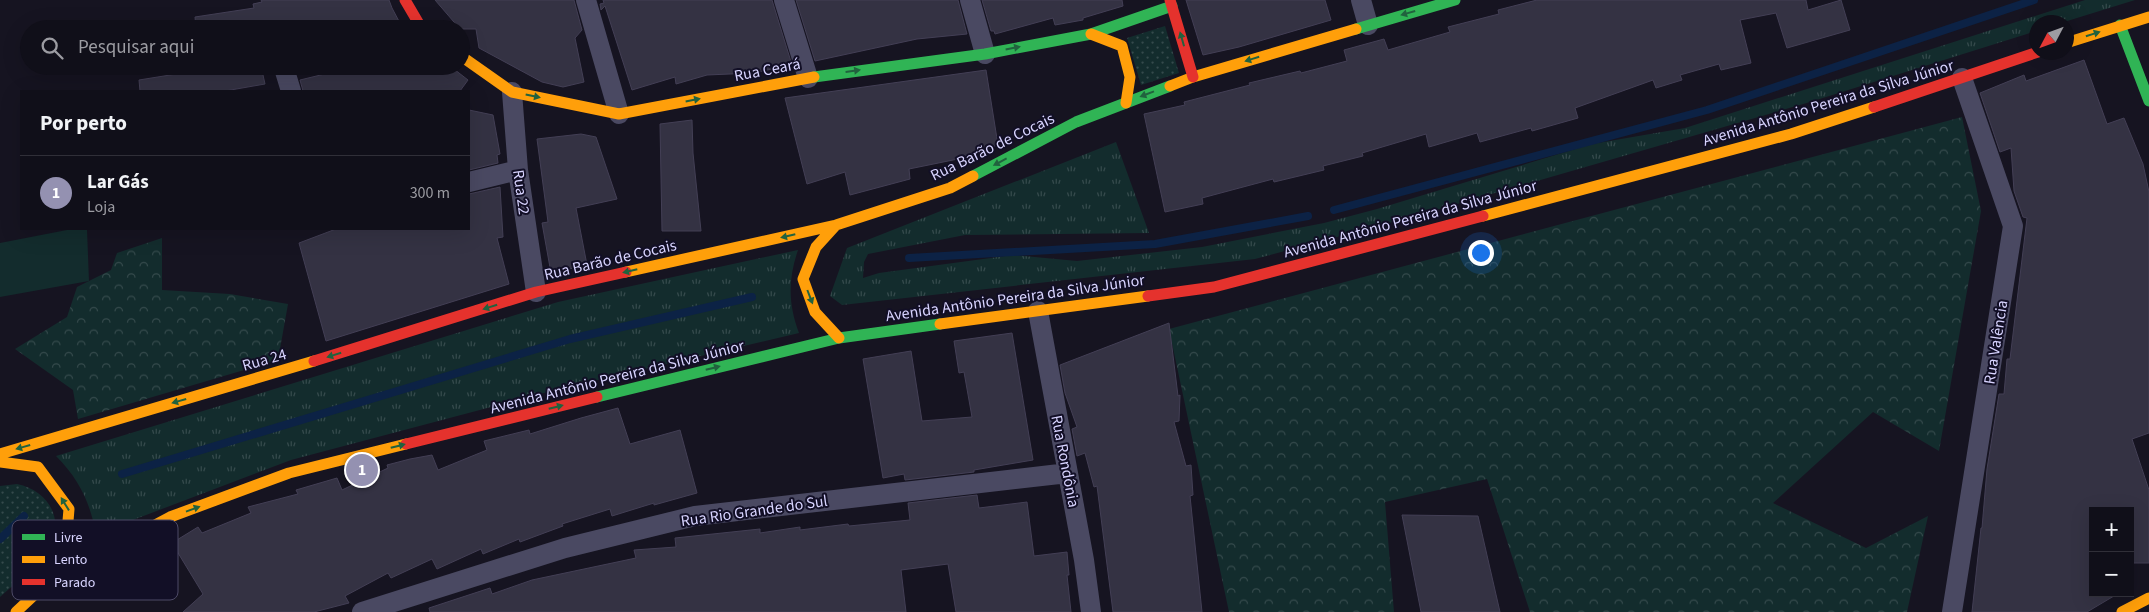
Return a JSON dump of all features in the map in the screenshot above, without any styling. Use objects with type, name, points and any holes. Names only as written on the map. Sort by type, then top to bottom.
[{"type":"street","points":[[405,0],[417,20]]},
{"type":"street","points":[[586,0],[619,114]]},
{"type":"street","points":[[784,0],[808,78]]},
{"type":"street","points":[[970,0],[985,54]]},
{"type":"street","points":[[1361,0],[1368,25]]},
{"type":"street","name":"Rua Barão de Cocais","points":[[536,292],[836,226],[950,188],[1076,122],[1193,77],[1455,0]]},
{"type":"street","points":[[1171,3],[1193,77]]},
{"type":"street","name":"Rua Ceará","points":[[470,62],[512,92],[619,114],[808,78],[985,54],[1091,34],[1171,3]]},
{"type":"street","points":[[2074,40],[2149,17]]},
{"type":"street","points":[[2120,25],[2149,101]]},
{"type":"street","points":[[1091,34],[1122,46],[1130,77],[1126,102]]},
{"type":"street","name":"Avenida Antônio Pereira da Silva Júnior","points":[[164,520],[289,473],[839,338],[1214,287],[1791,134],[2029,55]]},
{"type":"street","points":[[286,75],[291,90]]},
{"type":"street","name":"Rua Valência","points":[[1952,612],[2013,226],[1962,78]]},
{"type":"street","name":"Rua 22","points":[[512,92],[518,170],[536,292]]},
{"type":"street","points":[[470,182],[518,170]]},
{"type":"street","points":[[836,226],[816,247],[803,279],[815,312],[839,338]]},
{"type":"street","name":"Rua 24","points":[[0,454],[337,354],[536,292]]},
{"type":"street","name":"Rua Rondônia","points":[[1038,311],[1084,560],[1091,612]]},
{"type":"street","points":[[0,462],[38,467],[69,509],[68,520]]},
{"type":"street","name":"Rua Rio Grande do Sul","points":[[362,612],[565,548],[694,516],[1068,473]]},
{"type":"street","points":[[2122,612],[2149,598]]},
{"type":"street","name":"Avenida Antônio Pereira da Silva Júnior","points":[[16,612],[29,600]]},
{"type":"green space","points":[[2085,0],[2135,0],[2074,19],[2074,15],[2038,15]]},
{"type":"green space","points":[[2029,18],[2029,33],[1810,102],[1426,213],[1255,259],[842,305],[830,296],[847,248],[1116,142],[1149,233],[965,235],[868,254],[864,262],[863,278],[879,273],[1013,255],[1077,261],[1202,247],[1324,223],[1377,209],[1592,144],[1685,128]]},
{"type":"green space","points":[[1165,26],[1179,73],[1141,85],[1127,38]]},
{"type":"green space","points":[[1962,117],[1981,211],[1939,451],[1873,412],[1773,503],[1866,548],[1928,516],[1907,612],[1530,612],[1487,479],[1385,502],[1394,612],[1229,612],[1169,329]]},
{"type":"green space","points":[[67,230],[87,230],[89,281],[0,297],[0,243]]},
{"type":"green space","points":[[162,238],[162,290],[230,294],[288,304],[278,360],[78,419],[73,390],[15,349],[67,317],[77,287],[111,270],[117,253]]},
{"type":"green space","points":[[798,250],[792,271],[791,302],[799,333],[559,389],[291,460],[133,520],[92,520],[87,501],[77,482],[56,456],[558,302]]},
{"type":"green space","points":[[17,484],[36,492],[49,504],[55,520],[12,520],[12,586],[0,597],[0,486]]},
{"type":"building","points":[[261,0],[389,0],[398,20],[195,20],[195,17],[254,8],[253,4],[262,2]]},
{"type":"building","points":[[435,0],[574,0],[582,30],[575,38],[584,82],[563,87],[542,82],[479,48],[476,29],[470,29],[470,20],[452,20]]},
{"type":"building","points":[[603,0],[772,0],[792,65],[753,73],[707,75],[676,84],[675,77],[632,90],[605,6],[601,10],[600,4],[604,3]]},
{"type":"building","points":[[796,0],[958,0],[967,34],[917,39],[815,61]]},
{"type":"building","points":[[982,0],[1122,0],[1123,6],[1083,18],[1083,20],[1055,25],[1053,18],[995,34],[994,31],[991,31]]},
{"type":"building","points":[[1186,0],[1325,0],[1331,20],[1239,47],[1203,55]]},
{"type":"building","points":[[1537,0],[1806,0],[1808,10],[1841,0],[1850,30],[1787,48],[1776,13],[1740,20],[1751,63],[1721,70],[1719,64],[1680,75],[1682,80],[1656,88],[1653,80],[1575,108],[1578,118],[1532,131],[1531,128],[1480,142],[1477,133],[1429,147],[1426,134],[1362,153],[1363,156],[1323,166],[1324,170],[1274,182],[1273,179],[1202,198],[1203,204],[1165,212],[1144,114],[1185,105],[1184,102],[1250,85],[1249,83],[1300,71],[1301,73],[1347,61],[1344,50],[1384,39],[1388,50],[1450,32],[1448,27],[1499,14],[1498,10]]},
{"type":"building","points":[[2084,60],[2107,124],[2124,118],[2143,164],[2149,192],[2149,433],[2132,439],[2149,490],[2149,563],[2134,563],[2134,507],[2089,507],[2089,597],[2112,597],[2087,612],[1972,612],[1987,469],[1999,394],[2004,394],[2007,359],[2010,359],[2027,218],[2023,217],[2014,191],[2011,148],[2000,152],[1980,93],[2024,75],[2026,81]]},
{"type":"building","points":[[986,70],[998,145],[958,159],[909,169],[910,179],[850,195],[845,172],[807,184],[785,98]]},
{"type":"building","points":[[170,75],[263,75],[265,84],[231,90],[140,90],[139,80]]},
{"type":"building","points":[[321,75],[462,75],[468,80],[461,90],[303,90],[300,80]]},
{"type":"building","points":[[470,110],[493,115],[500,154],[497,155],[498,163],[470,170]]},
{"type":"building","points":[[692,120],[693,153],[701,231],[662,231],[660,124]]},
{"type":"building","points":[[581,134],[596,137],[617,199],[576,208],[587,265],[551,273],[542,223],[548,222],[537,139]]},
{"type":"building","points":[[500,187],[503,237],[497,238],[509,284],[326,341],[299,243],[333,230],[470,230],[470,194]]},
{"type":"building","points":[[1169,323],[1178,396],[1180,395],[1179,421],[1174,422],[1186,466],[1191,465],[1193,495],[1190,496],[1202,612],[1113,612],[1097,486],[1094,487],[1085,453],[1077,456],[1072,429],[1077,427],[1065,393],[1060,365]]},
{"type":"building","points":[[1012,333],[1033,460],[974,470],[974,472],[905,480],[904,474],[883,478],[863,359],[911,351],[922,421],[972,417],[964,372],[959,373],[954,341]]},
{"type":"building","points":[[618,408],[630,444],[680,430],[697,493],[654,505],[654,503],[612,516],[610,509],[562,524],[563,526],[520,542],[519,539],[483,554],[481,549],[437,569],[432,559],[391,578],[388,573],[345,596],[349,603],[314,612],[183,612],[203,594],[178,553],[178,539],[198,527],[202,533],[251,513],[248,507],[298,494],[296,490],[337,478],[342,490],[388,468],[387,465],[410,459],[432,455],[438,470],[487,450],[484,441],[529,430],[530,434]]},
{"type":"building","points":[[977,495],[979,508],[1027,502],[1034,556],[1067,552],[1069,575],[1067,575],[1071,612],[956,612],[948,564],[901,570],[906,612],[430,612],[429,608],[490,588],[492,594],[532,580],[636,558],[634,550],[676,547],[675,538],[760,529],[760,533],[800,527],[800,530],[848,524],[849,526],[910,520],[908,503]]},
{"type":"building","points":[[1402,515],[1478,516],[1500,612],[1421,612]]},
{"type":"waterway","points":[[1334,210],[1707,110],[2034,0]]},
{"type":"waterway","points":[[909,258],[1155,244],[1308,216]]},
{"type":"waterway","points":[[122,474],[570,339],[752,297]]},
{"type":"waterway","points":[[20,520],[24,516]]},
{"type":"waterway","points":[[0,539],[12,528]]},
{"type":"traffic: fast","points":[[1356,29],[1455,0]]},
{"type":"traffic: fast","points":[[814,77],[985,54],[1091,34],[1172,6]]},
{"type":"traffic: fast","points":[[2120,25],[2149,101]]},
{"type":"traffic: fast","points":[[973,176],[1076,122],[1170,86]]},
{"type":"traffic: fast","points":[[597,397],[839,338],[940,324]]},
{"type":"traffic: slow","points":[[2074,40],[2149,17]]},
{"type":"traffic: slow","points":[[1170,86],[1193,77],[1356,29]]},
{"type":"traffic: slow","points":[[1091,34],[1122,46],[1130,77],[1126,103]]},
{"type":"traffic: slow","points":[[470,62],[512,92],[619,114],[814,77]]},
{"type":"traffic: slow","points":[[1483,216],[1791,134],[1874,107]]},
{"type":"traffic: slow","points":[[626,272],[836,225],[950,188],[973,176]]},
{"type":"traffic: slow","points":[[836,225],[816,247],[803,279],[815,312],[839,338]]},
{"type":"traffic: slow","points":[[940,324],[1148,296]]},
{"type":"traffic: slow","points":[[0,454],[314,361]]},
{"type":"traffic: slow","points":[[164,520],[289,473],[406,444]]},
{"type":"traffic: slow","points":[[0,462],[38,467],[69,509],[68,520]]},
{"type":"traffic: slow","points":[[2122,612],[2149,598]]},
{"type":"traffic: slow","points":[[16,612],[29,600]]},
{"type":"traffic: jam","points":[[405,0],[417,20]]},
{"type":"traffic: jam","points":[[1170,0],[1193,77]]},
{"type":"traffic: jam","points":[[1874,107],[2029,55]]},
{"type":"traffic: jam","points":[[1148,296],[1214,287],[1483,216]]},
{"type":"traffic: jam","points":[[314,361],[536,292],[626,272]]},
{"type":"traffic: jam","points":[[406,444],[597,397]]},
{"type":"place","name":"Lar Gás","points":[[362,470]]}]
